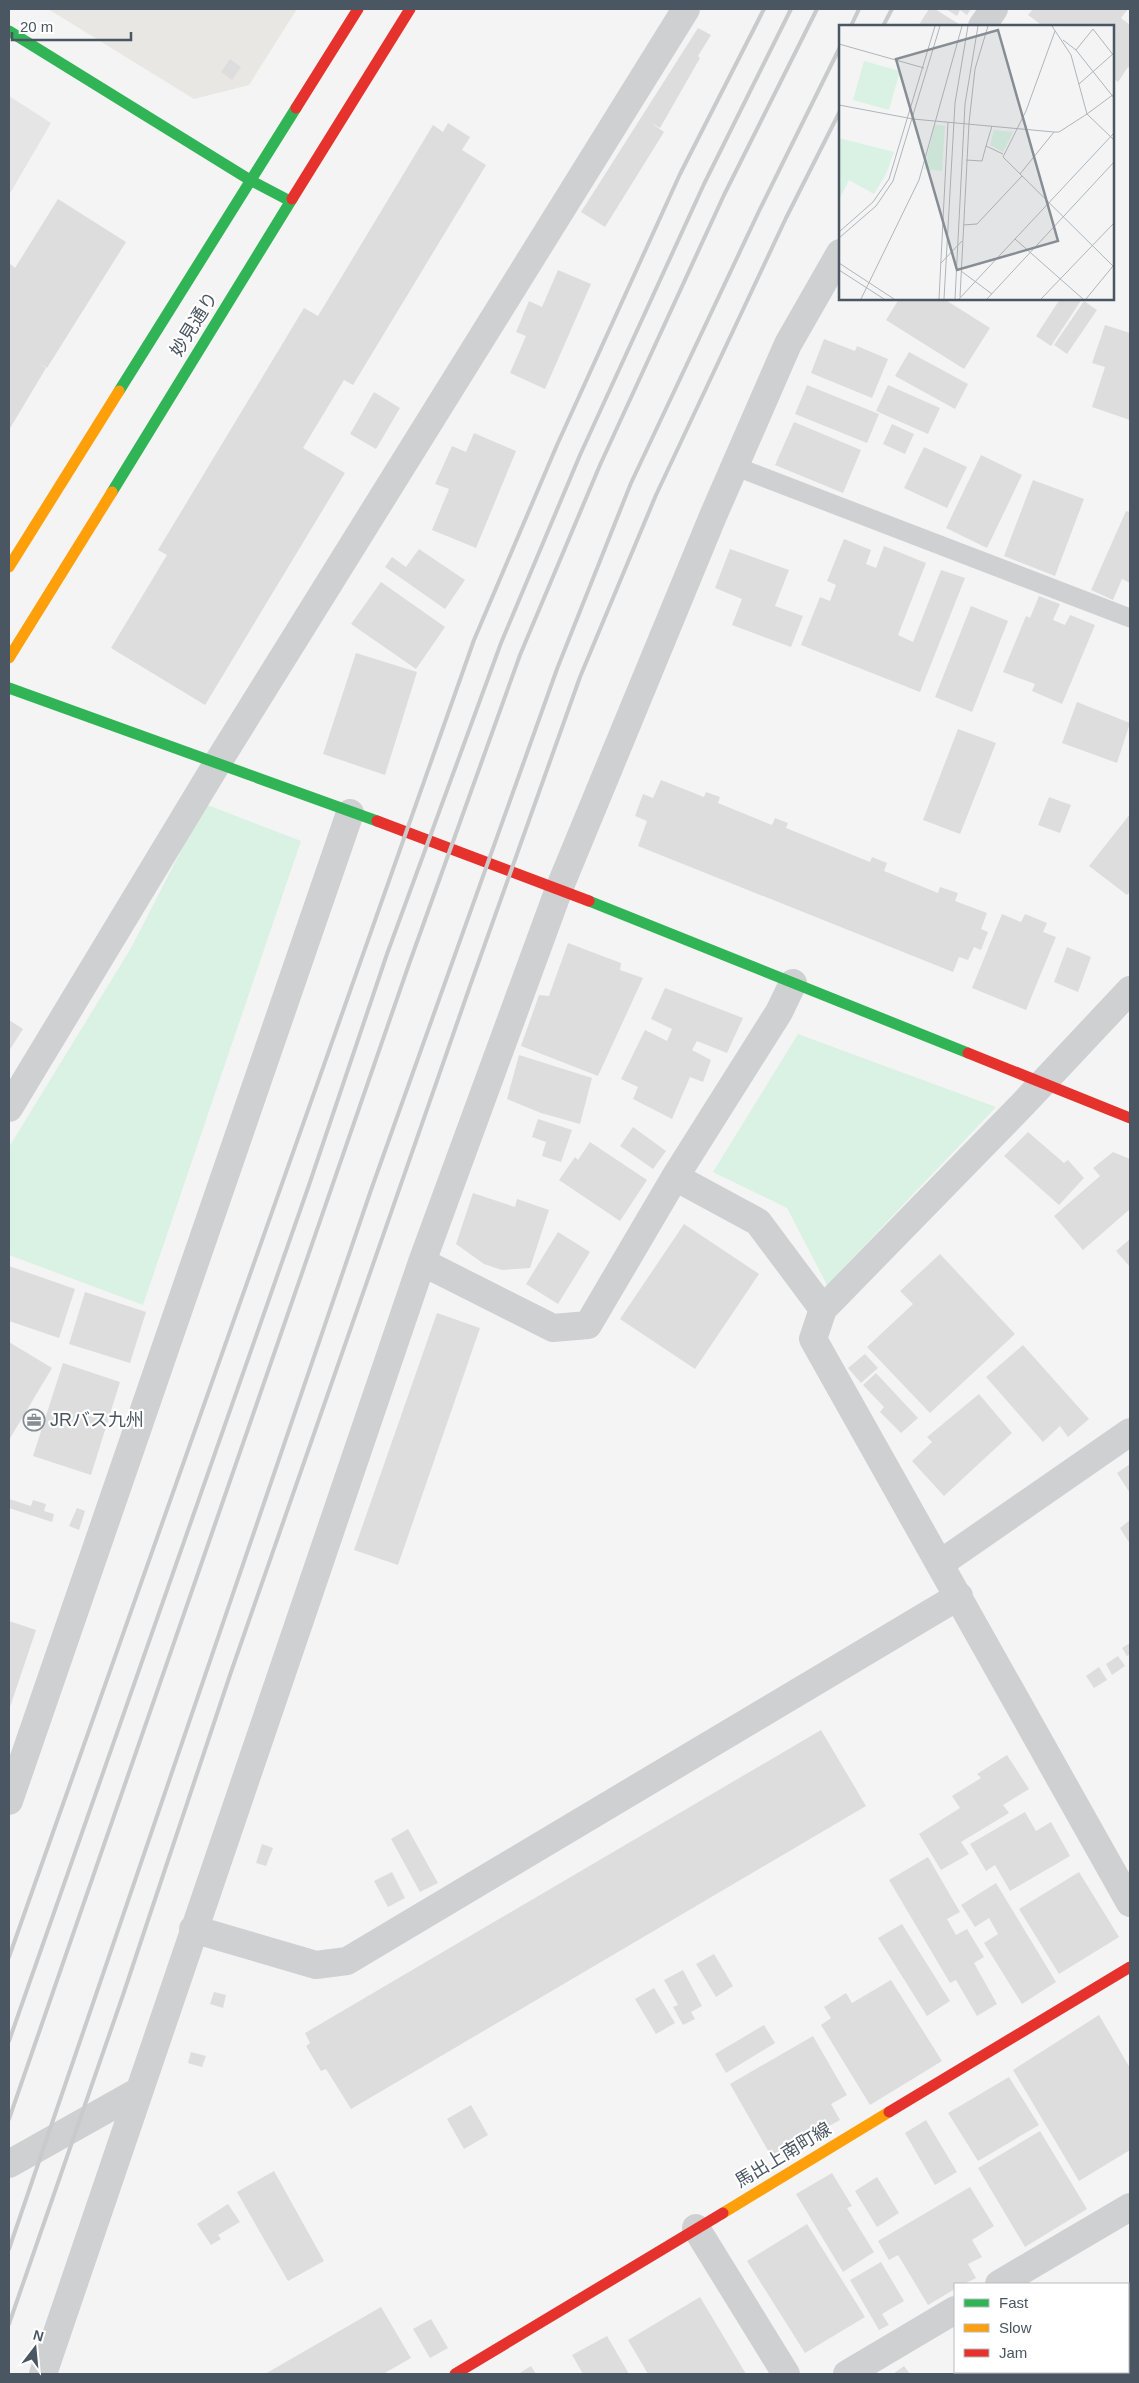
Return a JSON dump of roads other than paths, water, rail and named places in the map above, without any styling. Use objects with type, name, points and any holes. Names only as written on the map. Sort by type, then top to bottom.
[{"type":"main road","name":"妙見通り","points":[[9,567],[358,9]]},
{"type":"main road","name":"妙見通り","points":[[9,658],[410,9]]},
{"type":"main road","points":[[9,31],[250,180],[290,202]]},
{"type":"main road","points":[[9,688],[218,762],[350,813],[559,889],[1130,1118]]},
{"type":"main road","name":"馬出上南町線","points":[[455,2374],[1130,1967]]},
{"type":"street","points":[[9,1108],[218,762],[686,9]]},
{"type":"street","points":[[983,25],[994,9]]},
{"type":"street","points":[[43,2374],[193,1929],[422,1262],[559,889],[734,466],[788,344],[839,255]]},
{"type":"street","points":[[9,1800],[350,813]]},
{"type":"street","points":[[422,1262],[553,1328],[588,1325],[675,1177],[779,1012],[793,983]]},
{"type":"street","points":[[1130,990],[1044,1083],[823,1309],[813,1339],[1130,1903]]},
{"type":"street","points":[[675,1177],[758,1222],[823,1309]]},
{"type":"street","points":[[940,1564],[1130,1432]]},
{"type":"street","points":[[193,1929],[316,1965],[347,1961],[959,1596]]},
{"type":"street","points":[[9,2164],[139,2091]]},
{"type":"street","points":[[1001,2283],[1130,2207]]},
{"type":"street","points":[[696,2228],[786,2374]]},
{"type":"street","points":[[848,2374],[954,2311]]},
{"type":"lane","points":[[734,466],[1130,618]]},
{"type":"railway","points":[[9,1957],[474,640],[557,445],[680,174],[764,9]]},
{"type":"railway","points":[[9,2041],[309,1185],[387,954],[501,643],[580,455],[704,184],[791,9]]},
{"type":"railway","points":[[9,2119],[408,967],[520,655],[600,465],[724,195],[817,9]]},
{"type":"railway","points":[[851,25],[859,9]]},
{"type":"railway","points":[[884,25],[892,9]]},
{"type":"railway","points":[[9,2249],[371,1190],[557,669],[631,483],[760,209],[839,49]]},
{"type":"railway","points":[[9,2324],[123,1995],[231,1672],[470,986],[580,677],[656,495],[786,218],[839,113]]},
{"type":"place","name":"JRバス九州","points":[[34,1420]]}]
